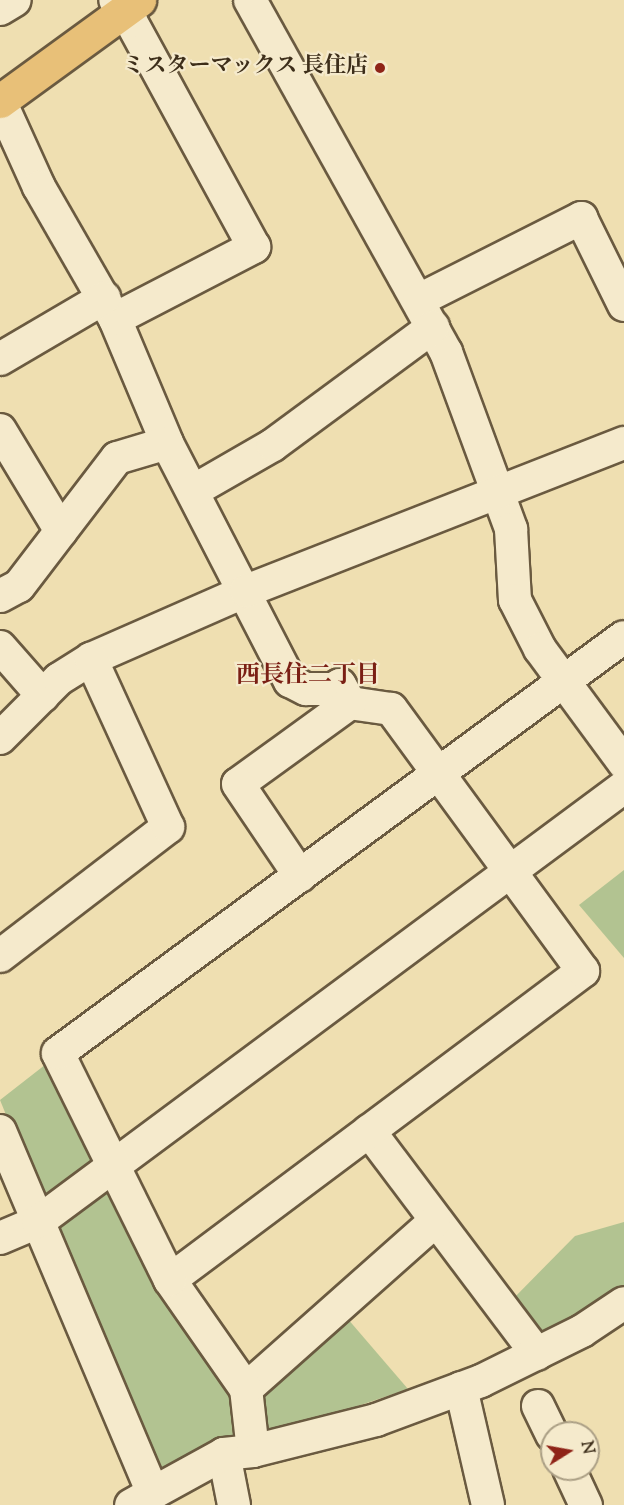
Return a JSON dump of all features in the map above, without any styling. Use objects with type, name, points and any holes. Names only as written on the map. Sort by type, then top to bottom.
[{"type":"main road","points":[[0,101],[127,4]]},
{"type":"street","points":[[0,9],[15,0]]},
{"type":"street","points":[[250,0],[426,313],[501,494],[512,529],[515,600],[540,649],[624,763]]},
{"type":"street","points":[[0,359],[110,308],[254,247],[127,4]]},
{"type":"street","points":[[0,101],[39,187],[110,308],[167,443],[246,591],[290,681],[306,689],[333,689],[340,685],[350,703]]},
{"type":"street","points":[[193,491],[273,445],[426,313],[581,218],[624,304]]},
{"type":"street","points":[[0,430],[61,531]]},
{"type":"street","points":[[0,596],[19,586],[117,458],[167,443]]},
{"type":"street","points":[[0,738],[43,696],[91,659],[246,591],[501,494],[624,443]]},
{"type":"street","points":[[246,1389],[170,1281],[58,1053],[624,637]]},
{"type":"street","points":[[0,648],[43,696]]},
{"type":"street","points":[[0,956],[168,827],[91,659]]},
{"type":"street","points":[[170,1281],[583,970],[391,709],[350,703],[238,784],[300,876]]},
{"type":"street","points":[[0,1238],[39,1222],[624,787]]},
{"type":"street","points":[[0,1131],[39,1222],[142,1499],[238,1453],[376,1420],[461,1388],[582,1331],[624,1303]]},
{"type":"street","points":[[369,1131],[434,1222],[537,1354]]},
{"type":"street","points":[[234,1505],[246,1389],[434,1222]]},
{"type":"street","points":[[461,1388],[488,1505]]},
{"type":"street","points":[[538,1406],[545,1421]]},
{"type":"street","points":[[575,1481],[586,1505]]},
{"type":"green space","points":[[624,870],[624,958],[579,905]]},
{"type":"green space","points":[[50,1061],[242,1391],[245,1438],[225,1438],[153,1477],[0,1100]]},
{"type":"green space","points":[[624,1222],[624,1303],[537,1354],[502,1310],[575,1236]]},
{"type":"green space","points":[[341,1311],[408,1389],[337,1413],[258,1432],[253,1392]]},
{"type":"place","name":"ミスターマックス 長住店","points":[[380,68]]},
{"type":"district","name":"西長住二丁目","points":[[308,677]]}]
